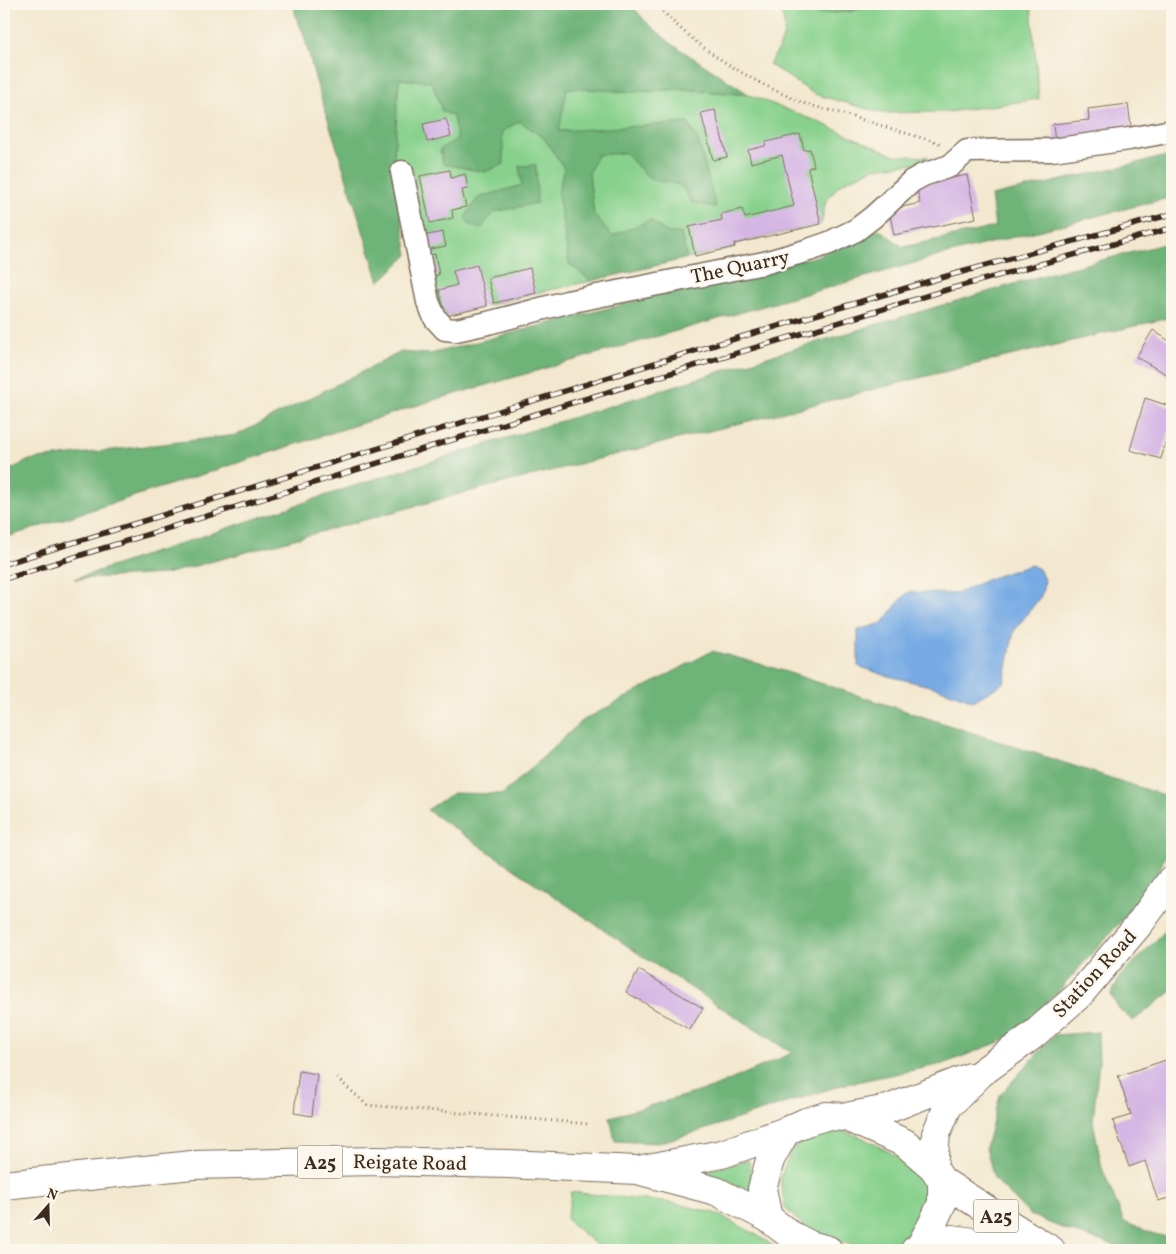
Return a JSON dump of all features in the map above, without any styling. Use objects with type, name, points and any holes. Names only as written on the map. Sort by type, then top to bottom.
[{"type":"main road","name":"Station Road","points":[[918,1248],[932,1225],[942,1203],[936,1134],[948,1106],[981,1073],[1032,1036],[1079,995],[1140,923],[1172,879]]},
{"type":"main road","name":"Station Road","points":[[846,1117],[888,1109],[981,1073]]},
{"type":"main road","name":"Reigate Road","points":[[637,1170],[722,1154],[826,1116],[846,1117]]},
{"type":"main road","points":[[846,1117],[905,1143],[938,1174]]},
{"type":"main road","points":[[768,1218],[762,1189],[770,1160],[786,1131]]},
{"type":"main road","name":"Reigate Road","points":[[4,1184],[192,1165],[375,1161],[508,1164],[637,1170],[716,1191],[768,1218],[789,1234],[817,1248]]},
{"type":"main road","name":"A25","points":[[938,1174],[1020,1231],[1052,1250]]},
{"type":"main road","name":"A25","points":[[918,1248],[951,1239],[1025,1250]]},
{"type":"street","points":[[966,151],[1052,150],[1172,131]]},
{"type":"street","name":"The Quarry","points":[[402,172],[428,302],[435,318],[445,329],[456,330],[567,302],[764,263],[829,243],[856,230],[912,181],[923,175],[950,166],[966,151]]},
{"type":"path","points":[[656,4],[689,36],[715,56],[738,70],[798,100],[966,151]]},
{"type":"path","points":[[337,1078],[367,1105],[589,1124]]},
{"type":"green space","points":[[294,4],[631,4],[645,21],[672,44],[750,95],[682,89],[634,92],[567,88],[559,131],[688,123],[698,140],[716,207],[692,203],[681,185],[650,179],[625,153],[597,155],[589,173],[594,214],[612,236],[650,220],[668,233],[681,233],[687,258],[591,281],[569,264],[558,193],[564,168],[544,138],[519,121],[502,132],[504,164],[485,172],[443,164],[440,149],[457,139],[453,116],[442,111],[432,82],[399,79],[393,171],[408,255],[379,282],[316,81],[303,32],[296,17]]},
{"type":"green space","points":[[776,4],[873,4],[864,8],[838,13],[809,14],[784,9]]},
{"type":"green space","points":[[873,4],[1031,4],[1039,99],[948,112],[882,113],[814,94],[769,64],[778,50],[783,37],[784,23],[779,7],[798,12],[850,12]]},
{"type":"green space","points":[[398,79],[634,92],[682,89],[750,95],[894,155],[929,157],[923,162],[874,168],[840,184],[826,201],[821,224],[734,244],[735,247],[446,316],[438,305],[423,236],[412,166],[393,171]]},
{"type":"green space","points":[[1172,155],[1172,197],[939,256],[431,401],[4,538],[4,473],[29,460],[237,435],[401,352],[430,354],[817,256],[879,229],[903,247],[995,227],[991,196]]},
{"type":"green space","points":[[536,165],[537,203],[494,212],[481,229],[470,225],[465,217],[478,198],[522,185],[519,166]]},
{"type":"green space","points":[[1172,242],[1172,317],[939,373],[456,495],[166,574],[74,579],[378,478],[780,353],[1055,272]]},
{"type":"green space","points":[[712,651],[768,666],[1172,798],[1172,837],[1155,883],[1057,993],[1007,1039],[943,1064],[842,1085],[694,1133],[657,1143],[615,1141],[610,1117],[712,1088],[792,1053],[651,962],[427,810],[453,793],[503,794],[582,721]]},
{"type":"green space","points":[[1172,922],[1172,991],[1133,1021],[1120,1010],[1111,995],[1120,976]]},
{"type":"green space","points":[[1098,1032],[1099,1062],[1093,1121],[1102,1168],[1124,1222],[1154,1234],[1172,1238],[1172,1250],[1129,1250],[1069,1231],[1030,1215],[994,1179],[986,1147],[1000,1095],[1054,1035]]},
{"type":"green space","points":[[818,1131],[841,1131],[861,1137],[895,1155],[919,1175],[929,1199],[922,1220],[905,1239],[882,1248],[844,1243],[808,1230],[785,1208],[780,1178],[792,1149]]},
{"type":"green space","points":[[748,1160],[751,1176],[749,1194],[706,1176],[707,1171]]},
{"type":"green space","points":[[571,1192],[673,1203],[715,1213],[755,1234],[780,1250],[602,1250],[566,1219]]},
{"type":"water","points":[[1031,565],[1039,569],[1045,581],[1041,596],[1014,631],[1004,683],[973,701],[938,688],[884,675],[858,666],[858,630],[883,623],[908,592],[956,594],[988,579]]},
{"type":"building","points":[[1128,104],[1132,133],[1055,143],[1053,124],[1089,120],[1088,109]]},
{"type":"building","points":[[715,110],[727,157],[713,160],[701,113]]},
{"type":"building","points":[[446,119],[451,136],[427,142],[423,124]]},
{"type":"building","points":[[800,134],[804,150],[810,149],[814,166],[808,168],[821,224],[734,244],[735,247],[695,256],[689,227],[722,220],[721,214],[742,209],[745,218],[794,206],[782,155],[751,163],[748,150],[765,146],[766,142]]},
{"type":"building","points":[[450,170],[451,178],[465,174],[468,189],[462,190],[466,207],[452,210],[453,218],[430,223],[420,176]]},
{"type":"building","points":[[967,175],[976,218],[894,235],[889,210],[920,203],[916,185]]},
{"type":"building","points":[[443,232],[446,246],[425,250],[423,236]]},
{"type":"building","points":[[435,254],[439,275],[429,276],[425,256]]},
{"type":"building","points":[[477,265],[487,306],[446,316],[439,290],[457,285],[453,271]]},
{"type":"building","points":[[530,268],[536,293],[494,303],[488,278]]},
{"type":"building","points":[[1153,330],[1172,343],[1172,376],[1136,357]]},
{"type":"building","points":[[1145,398],[1172,407],[1172,420],[1161,459],[1130,450]]},
{"type":"building","points":[[639,970],[703,1008],[690,1030],[626,992]]},
{"type":"building","points":[[1172,1058],[1172,1197],[1158,1201],[1145,1161],[1129,1167],[1113,1121],[1131,1115],[1118,1076]]},
{"type":"building","points":[[299,1071],[317,1074],[312,1116],[294,1113]]},
{"type":"railway","points":[[4,564],[694,351],[940,278],[1172,214]]},
{"type":"railway","points":[[4,579],[565,405],[946,290],[1172,228]]}]
